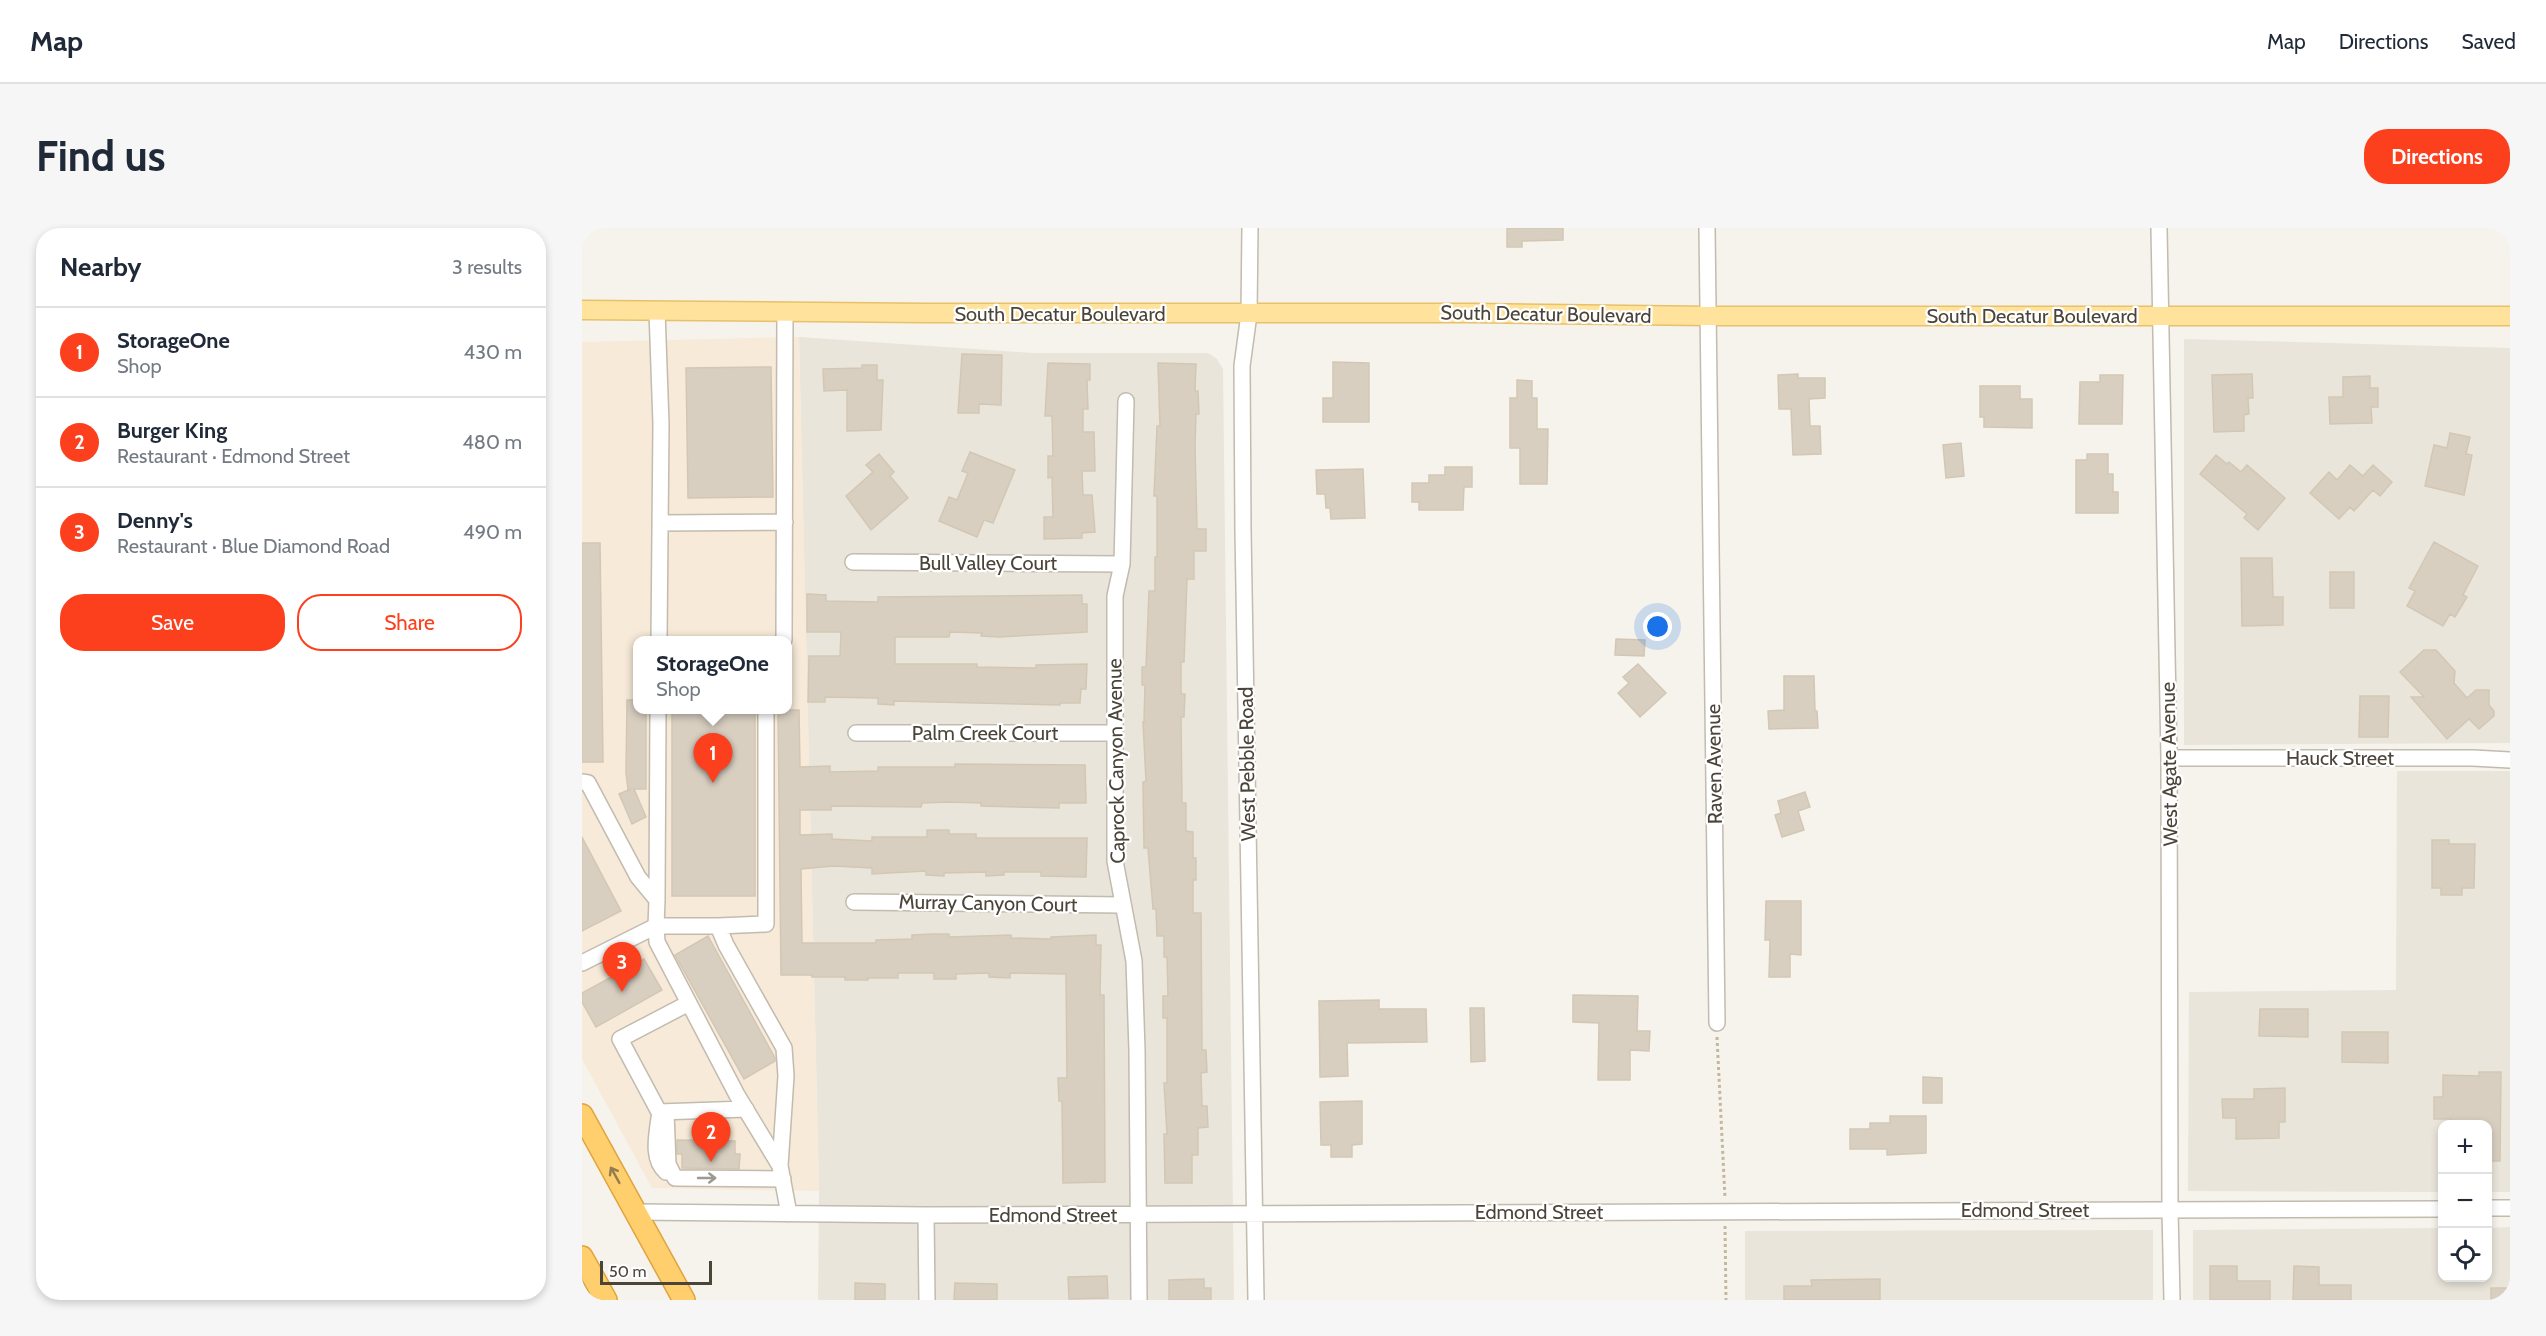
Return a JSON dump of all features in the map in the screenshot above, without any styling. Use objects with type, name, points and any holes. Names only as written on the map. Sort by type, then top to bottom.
[{"type":"highway","points":[[582,1115],[684,1300]]},
{"type":"highway","points":[[582,1257],[606,1300]]},
{"type":"main road","name":"South Decatur Boulevard","points":[[582,310],[1708,316],[2510,316]]},
{"type":"street","name":"West Pebble Road","points":[[1250,228],[1250,314],[1242,366],[1256,1300]]},
{"type":"street","name":"Raven Avenue","points":[[1707,228],[1716,1023]]},
{"type":"street","name":"West Agate Avenue","points":[[2159,228],[2169,758],[2172,1300]]},
{"type":"street","points":[[657,311],[661,424],[659,636]]},
{"type":"street","points":[[784,636],[785,312]]},
{"type":"street","name":"Caprock Canyon Avenue","points":[[1126,402],[1122,564],[1115,596],[1114,861],[1134,961],[1139,1300]]},
{"type":"street","points":[[660,523],[785,522]]},
{"type":"street","name":"Bull Valley Court","points":[[853,562],[1122,564]]},
{"type":"street","points":[[658,714],[657,942],[781,1172]]},
{"type":"street","points":[[582,963],[656,926],[766,924],[766,714]]},
{"type":"street","name":"Palm Creek Court","points":[[856,733],[1114,733]]},
{"type":"street","name":"Hauck Street","points":[[2169,758],[2510,760]]},
{"type":"street","points":[[582,782],[588,783],[638,877],[657,900]]},
{"type":"street","name":"Murray Canyon Court","points":[[854,902],[1122,905]]},
{"type":"street","points":[[718,926],[726,945],[784,1048],[786,1076],[781,1172],[789,1214]]},
{"type":"street","points":[[689,1003],[620,1039],[663,1112],[668,1164],[675,1178],[781,1172]]},
{"type":"street","points":[[663,1112],[746,1109]]},
{"type":"street","points":[[2492,1208],[2510,1208]]},
{"type":"street","name":"Edmond Street","points":[[636,1212],[926,1215],[2438,1209]]},
{"type":"street","points":[[926,1215],[927,1300]]},
{"type":"path","points":[[1716,1023],[1725,1211],[1726,1300]]},
{"type":"shaded area","points":[[799,337],[1033,353],[1208,353],[1217,359],[1223,369],[1234,1300],[818,1300],[819,1191]]},
{"type":"shaded area","points":[[799,337],[819,1191],[652,1188],[582,1059],[582,342]]},
{"type":"shaded area","points":[[2184,339],[2510,348],[2510,743],[2184,745]]},
{"type":"shaded area","points":[[2397,771],[2510,771],[2510,1192],[2492,1192],[2492,1120],[2438,1120],[2438,1192],[2188,1191],[2189,992],[2396,990]]},
{"type":"shaded area","points":[[2510,1227],[2510,1300],[2193,1300],[2193,1230],[2438,1228],[2438,1282],[2492,1282],[2492,1228]]},
{"type":"shaded area","points":[[2153,1230],[2153,1300],[1745,1300],[1745,1231]]},
{"type":"building","points":[[1507,228],[1563,228],[1563,240],[1522,241],[1522,247],[1507,247]]},
{"type":"building","points":[[962,354],[1002,355],[1001,405],[979,404],[979,413],[958,413]]},
{"type":"building","points":[[1333,362],[1369,363],[1369,422],[1323,422],[1323,398],[1333,398]]},
{"type":"building","points":[[1048,363],[1090,364],[1090,380],[1087,380],[1088,409],[1083,409],[1083,432],[1094,432],[1095,471],[1082,471],[1083,495],[1092,495],[1095,532],[1082,533],[1082,538],[1044,539],[1044,517],[1053,517],[1052,477],[1048,478],[1048,456],[1053,456],[1052,416],[1045,416]]},
{"type":"building","points":[[1158,363],[1196,364],[1195,391],[1198,391],[1199,414],[1196,414],[1195,447],[1197,529],[1206,529],[1206,551],[1194,551],[1194,579],[1187,579],[1184,662],[1181,662],[1181,694],[1185,694],[1184,717],[1181,717],[1182,803],[1186,803],[1186,831],[1193,832],[1193,858],[1196,858],[1193,913],[1201,913],[1202,1050],[1206,1050],[1207,1072],[1201,1073],[1202,1106],[1207,1106],[1208,1127],[1198,1128],[1198,1155],[1192,1155],[1192,1183],[1165,1183],[1164,1134],[1167,1134],[1164,1083],[1167,1083],[1167,1018],[1163,1018],[1163,996],[1168,996],[1167,957],[1164,957],[1164,936],[1157,936],[1148,848],[1144,848],[1145,685],[1142,685],[1142,667],[1146,667],[1149,591],[1155,591],[1155,557],[1157,557],[1157,496],[1154,496],[1157,426],[1160,426]]},
{"type":"building","points":[[862,365],[877,365],[877,380],[883,380],[881,430],[847,431],[847,390],[824,391],[823,369],[862,368]]},
{"type":"building","points":[[771,367],[773,497],[688,498],[686,368]]},
{"type":"building","points":[[1798,374],[1798,378],[1825,378],[1825,398],[1809,399],[1810,426],[1820,426],[1821,454],[1793,455],[1791,409],[1779,409],[1778,375]]},
{"type":"building","points":[[2252,374],[2253,398],[2248,398],[2249,414],[2244,415],[2244,431],[2214,432],[2212,375]]},
{"type":"building","points":[[2100,375],[2123,375],[2122,424],[2079,424],[2080,382],[2100,382]]},
{"type":"building","points":[[2370,376],[2370,388],[2378,388],[2378,407],[2371,407],[2372,423],[2330,424],[2329,397],[2343,397],[2343,377]]},
{"type":"building","points":[[1517,380],[1532,381],[1532,398],[1537,398],[1537,429],[1548,429],[1547,484],[1520,484],[1520,448],[1510,448],[1510,398],[1517,398]]},
{"type":"building","points":[[1980,386],[2020,386],[2020,399],[2032,399],[2032,428],[1984,427],[1984,417],[1980,417]]},
{"type":"building","points":[[2450,433],[2470,437],[2466,454],[2472,455],[2464,495],[2425,486],[2434,445],[2447,448]]},
{"type":"building","points":[[1961,443],[1964,476],[1946,478],[1943,445]]},
{"type":"building","points":[[970,452],[1015,470],[993,523],[984,520],[977,537],[939,521],[949,497],[957,500],[968,473],[962,471]]},
{"type":"building","points":[[879,454],[894,472],[890,476],[908,498],[871,530],[846,496],[873,472],[866,465]]},
{"type":"building","points":[[2087,454],[2108,454],[2108,474],[2113,474],[2113,492],[2118,492],[2118,513],[2076,513],[2076,460],[2087,460]]},
{"type":"building","points":[[2216,455],[2241,472],[2247,465],[2285,498],[2258,530],[2244,518],[2247,514],[2200,474]]},
{"type":"building","points":[[2350,465],[2363,476],[2373,465],[2392,482],[2380,496],[2373,490],[2354,511],[2350,507],[2339,519],[2310,493],[2329,472],[2337,480]]},
{"type":"building","points":[[1445,467],[1472,467],[1472,487],[1464,487],[1463,510],[1419,510],[1419,502],[1412,502],[1412,483],[1429,483],[1429,475],[1445,475]]},
{"type":"building","points":[[1363,469],[1365,518],[1331,519],[1330,508],[1326,508],[1325,494],[1317,494],[1316,470]]},
{"type":"building","points":[[2434,542],[2478,566],[2463,595],[2467,597],[2455,617],[2450,614],[2443,626],[2407,606],[2415,591],[2409,588]]},
{"type":"building","points":[[582,543],[600,543],[603,762],[582,762]]},
{"type":"building","points":[[2241,558],[2272,558],[2273,597],[2283,597],[2283,625],[2242,626]]},
{"type":"building","points":[[2330,572],[2354,572],[2354,608],[2330,608]]},
{"type":"building","points":[[807,594],[826,595],[826,601],[878,602],[878,597],[1082,595],[1082,604],[1087,604],[1087,632],[999,637],[981,636],[982,633],[950,632],[949,637],[895,637],[895,664],[977,664],[977,667],[1036,668],[1036,665],[1087,664],[1086,689],[1081,689],[1080,703],[1060,703],[1060,705],[894,701],[894,705],[878,704],[878,698],[825,697],[825,702],[808,702],[809,656],[840,656],[841,632],[807,632]]},
{"type":"building","points":[[1616,639],[1645,640],[1644,656],[1615,655]]},
{"type":"building","points":[[2424,650],[2436,650],[2455,671],[2454,683],[2467,698],[2476,690],[2489,690],[2489,705],[2494,711],[2494,716],[2479,729],[2469,719],[2447,739],[2411,697],[2424,697],[2400,672]]},
{"type":"building","points":[[1638,664],[1666,693],[1640,717],[1618,693],[1629,683],[1623,677]]},
{"type":"building","points":[[1784,676],[1814,676],[1818,728],[1769,729],[1768,711],[1784,710]]},
{"type":"building","points":[[2360,696],[2389,696],[2388,737],[2359,737]]},
{"type":"building","points":[[627,700],[633,700],[633,714],[646,714],[646,789],[634,789],[646,817],[632,824],[619,794],[631,789],[628,789],[626,773]]},
{"type":"building","points":[[792,710],[799,710],[800,767],[830,766],[830,772],[878,771],[878,767],[955,767],[955,764],[1085,765],[1086,803],[1059,803],[1059,808],[981,806],[981,803],[949,802],[922,803],[921,807],[831,806],[831,810],[800,810],[800,835],[832,834],[832,839],[872,841],[872,837],[927,837],[927,830],[949,830],[949,834],[976,834],[976,838],[1087,838],[1086,877],[1041,876],[1041,872],[1004,872],[1004,875],[986,876],[986,872],[944,873],[944,876],[926,875],[926,871],[872,874],[872,868],[833,866],[801,869],[802,943],[876,943],[876,940],[912,939],[912,935],[934,934],[949,934],[949,937],[1011,935],[1011,938],[1051,939],[1051,937],[1096,935],[1096,945],[1101,945],[1100,995],[1104,995],[1105,1182],[1063,1183],[1062,1101],[1059,1101],[1058,1078],[1067,1078],[1066,974],[1010,973],[1010,978],[989,977],[989,973],[956,974],[956,979],[934,979],[934,973],[898,973],[898,978],[868,978],[868,980],[781,975],[778,714],[792,714]]},
{"type":"building","points":[[672,714],[755,714],[755,896],[672,896]]},
{"type":"building","points":[[1805,792],[1810,807],[1798,811],[1804,830],[1782,837],[1775,815],[1781,813],[1778,801]]},
{"type":"building","points":[[582,837],[621,911],[582,931]]},
{"type":"building","points":[[2432,840],[2449,840],[2449,844],[2475,844],[2474,888],[2462,888],[2462,895],[2441,895],[2441,888],[2432,888]]},
{"type":"building","points":[[1766,901],[1801,901],[1801,955],[1790,954],[1790,977],[1769,977],[1770,940],[1765,940]]},
{"type":"building","points":[[708,936],[775,1058],[775,1061],[744,1079],[675,955]]},
{"type":"building","points":[[644,959],[662,990],[596,1027],[582,1002],[582,993]]},
{"type":"building","points":[[1573,995],[1638,996],[1637,1031],[1650,1031],[1649,1051],[1630,1050],[1630,1080],[1598,1080],[1599,1023],[1573,1022]]},
{"type":"building","points":[[1379,1000],[1379,1009],[1426,1009],[1427,1042],[1347,1043],[1348,1076],[1320,1077],[1319,1001]]},
{"type":"building","points":[[1470,1008],[1484,1008],[1485,1061],[1471,1062]]},
{"type":"building","points":[[2260,1009],[2308,1009],[2308,1037],[2259,1036]]},
{"type":"building","points":[[2342,1032],[2388,1032],[2388,1063],[2342,1062]]},
{"type":"building","points":[[2479,1072],[2501,1072],[2500,1161],[2492,1161],[2492,1120],[2434,1119],[2434,1097],[2443,1097],[2443,1075],[2479,1076]]},
{"type":"building","points":[[1923,1077],[1942,1078],[1942,1103],[1923,1103]]},
{"type":"building","points":[[2285,1088],[2285,1122],[2279,1122],[2279,1138],[2236,1139],[2236,1118],[2223,1118],[2222,1099],[2254,1099],[2254,1089]]},
{"type":"building","points":[[1362,1101],[1362,1144],[1352,1145],[1352,1157],[1331,1157],[1331,1145],[1321,1145],[1320,1102]]},
{"type":"building","points":[[1890,1116],[1926,1116],[1926,1153],[1887,1155],[1887,1149],[1850,1149],[1850,1129],[1870,1129],[1870,1123],[1890,1123]]},
{"type":"building","points":[[677,1140],[735,1141],[735,1154],[740,1154],[739,1169],[682,1168],[682,1154],[677,1154]]},
{"type":"building","points":[[2210,1266],[2237,1266],[2237,1281],[2270,1281],[2270,1300],[2210,1300]]},
{"type":"building","points":[[2294,1266],[2319,1267],[2319,1285],[2351,1285],[2351,1300],[2293,1300]]},
{"type":"building","points":[[1107,1276],[1108,1298],[1069,1299],[1068,1277]]},
{"type":"building","points":[[1204,1279],[1204,1288],[1211,1288],[1211,1300],[1169,1300],[1169,1280]]},
{"type":"building","points":[[1880,1279],[1880,1300],[1784,1300],[1784,1286],[1812,1286],[1811,1280]]},
{"type":"building","points":[[855,1283],[885,1284],[885,1300],[855,1300]]},
{"type":"building","points":[[955,1283],[997,1284],[997,1300],[954,1300]]},
{"type":"building","points":[[2491,1288],[2510,1288],[2510,1300],[2491,1300]]},
{"type":"place","name":"StorageOne","points":[[713,783]]},
{"type":"place","name":"Denny's","points":[[622,992]]},
{"type":"place","name":"Burger King","points":[[711,1162]]}]
